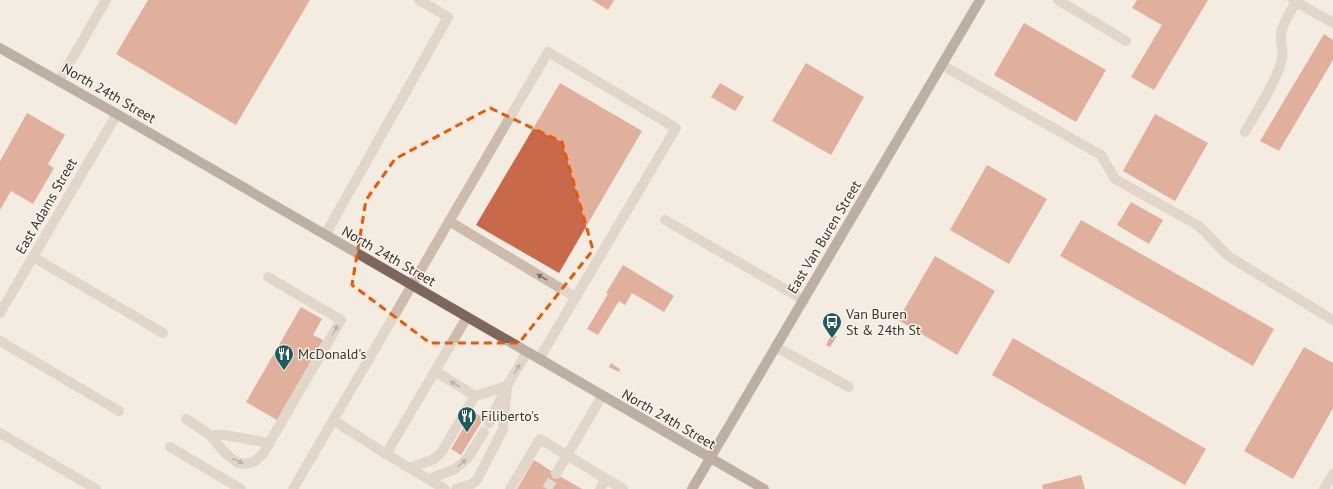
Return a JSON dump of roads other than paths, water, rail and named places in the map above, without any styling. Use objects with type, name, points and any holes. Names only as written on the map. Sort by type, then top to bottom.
[{"type":"main road","name":"East Van Buren Street","points":[[692,489],[980,0]]},
{"type":"main road","name":"North 24th Street","points":[[0,48],[117,114],[764,489]]},
{"type":"street","points":[[59,81],[106,0]]},
{"type":"street","points":[[325,235],[448,17],[419,0]]},
{"type":"street","points":[[1058,0],[1126,41]]},
{"type":"street","points":[[1245,132],[1276,78],[1282,62],[1283,54],[1281,33],[1294,1],[1333,22]]},
{"type":"street","points":[[293,489],[548,52],[676,128],[539,359]]},
{"type":"street","points":[[942,65],[1101,155],[1115,179],[1199,226],[1228,256],[1333,320]]},
{"type":"street","name":"East Adams Street","points":[[0,313],[117,114]]},
{"type":"street","points":[[665,220],[804,300]]},
{"type":"street","points":[[449,221],[575,297]]},
{"type":"street","points":[[33,257],[163,333]]},
{"type":"street","points":[[186,420],[210,435],[225,453],[238,463],[246,464],[254,461],[260,457],[270,443],[341,320],[268,277]]},
{"type":"street","points":[[386,454],[466,317]]},
{"type":"street","points":[[0,341],[119,411]]},
{"type":"street","points":[[776,347],[849,386]]},
{"type":"street","points":[[489,423],[507,386],[527,352]]},
{"type":"street","points":[[435,371],[475,396]]},
{"type":"street","points":[[467,409],[475,396],[507,386]]},
{"type":"street","points":[[456,489],[472,484],[477,480],[503,429],[507,386]]},
{"type":"street","points":[[556,474],[602,396]]},
{"type":"street","points":[[410,468],[434,459],[441,453],[462,419]]},
{"type":"street","points":[[333,420],[386,454],[446,489]]},
{"type":"street","points":[[429,479],[455,469],[467,459],[484,432]]},
{"type":"street","points":[[0,433],[95,489]]},
{"type":"street","points":[[210,435],[224,435],[270,443]]},
{"type":"street","points":[[510,489],[540,439],[623,489]]},
{"type":"street","points":[[170,447],[241,489]]},
{"type":"street","points":[[1324,489],[1333,474]]},
{"type":"street","points":[[600,489],[606,479]]},
{"type":"tunnel","points":[[547,489],[556,474]]},
{"type":"place","name":"Van Buren St & 24th St","points":[[832,339]]},
{"type":"place","name":"McDonald's","points":[[284,371]]},
{"type":"place","name":"Filiberto's","points":[[467,433]]}]
